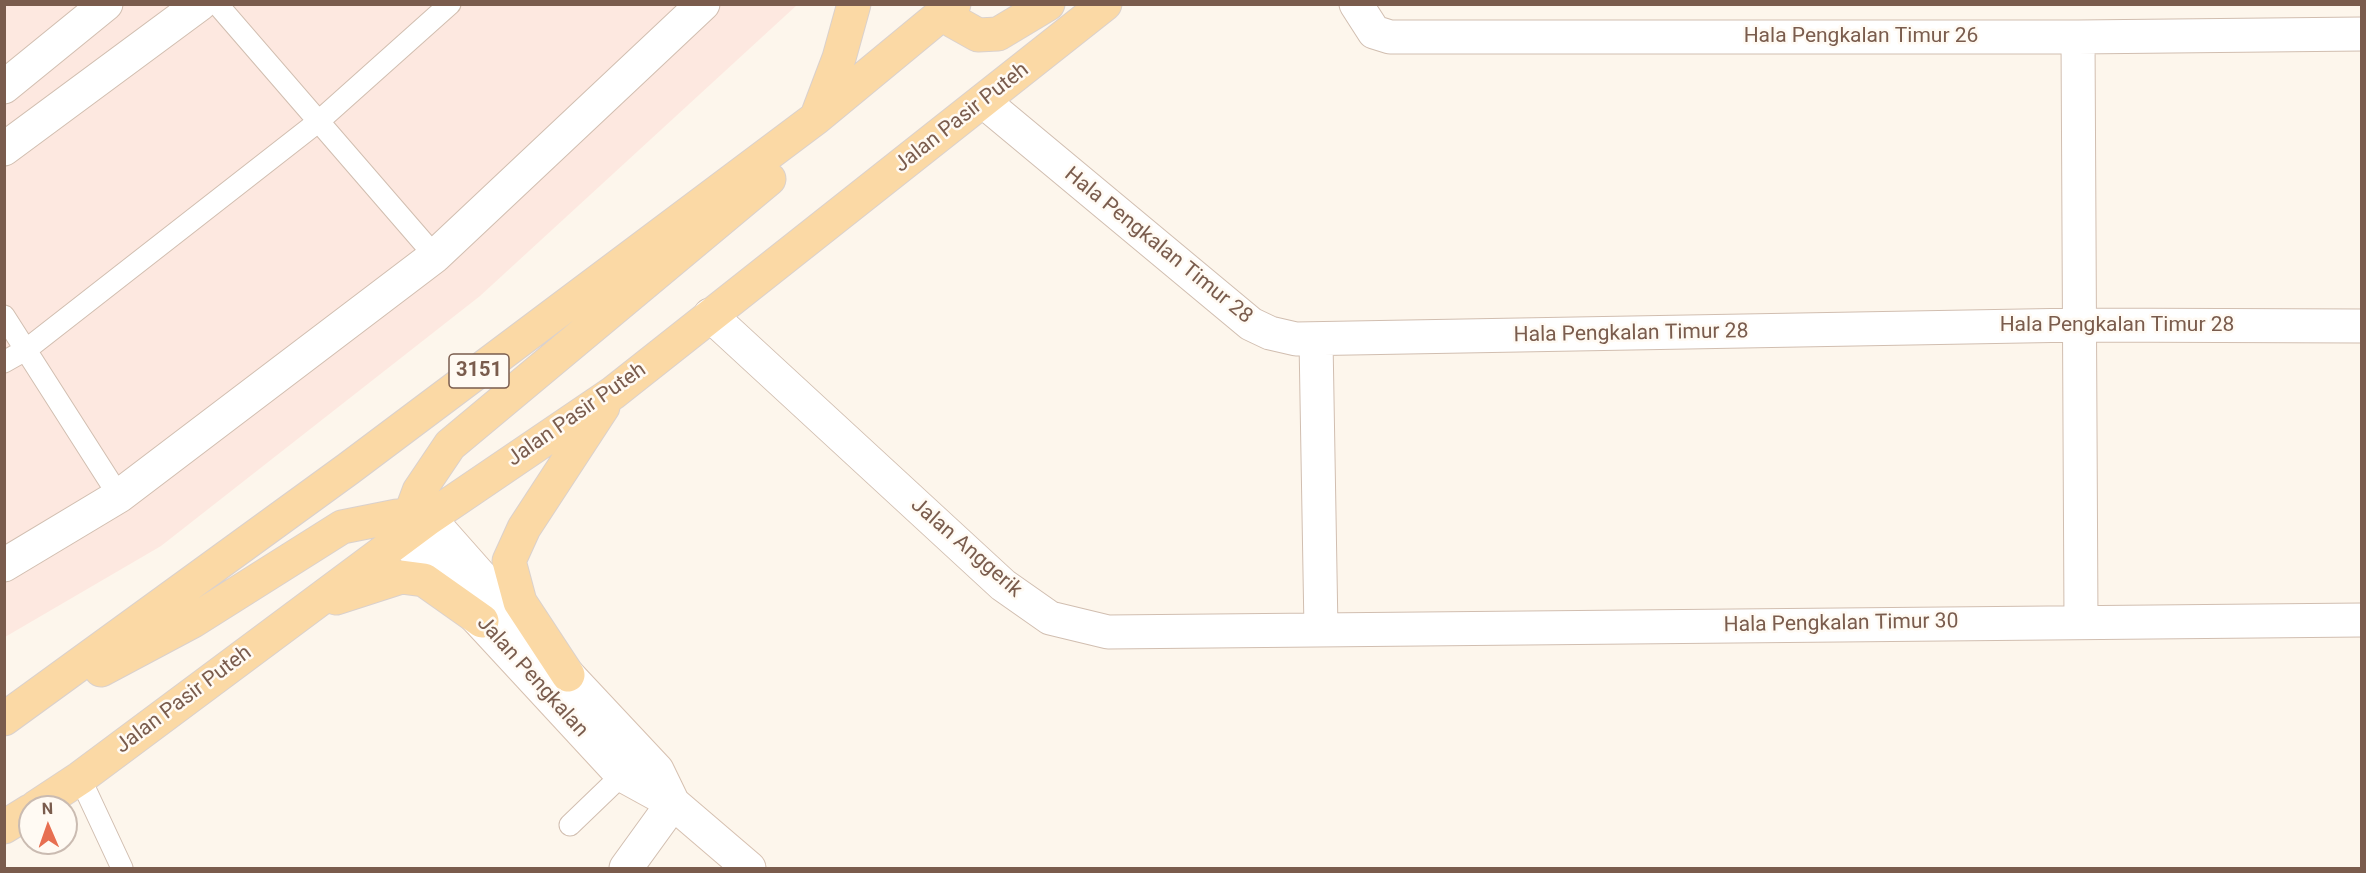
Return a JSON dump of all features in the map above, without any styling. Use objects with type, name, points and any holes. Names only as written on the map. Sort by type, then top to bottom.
[{"type":"main road","points":[[816,118],[839,57],[854,4]]},
{"type":"main road","points":[[4,720],[193,621],[342,526],[386,517],[413,524],[419,490],[450,446],[657,274],[952,9],[978,35],[998,33],[1048,4]]},
{"type":"main road","name":"Jalan Pasir Puteh","points":[[54,795],[306,608],[413,524],[613,393],[1105,4]]},
{"type":"main road","name":"3151","points":[[4,720],[358,462],[816,118],[952,9]]},
{"type":"main road","points":[[568,675],[520,602],[509,561],[524,528],[613,393]]},
{"type":"main road","points":[[306,608],[401,577],[423,580],[482,621]]},
{"type":"main road","points":[[4,827],[18,818]]},
{"type":"street","points":[[4,87],[106,4]]},
{"type":"street","points":[[4,150],[200,4]]},
{"type":"street","points":[[4,565],[119,496],[435,256],[703,4]]},
{"type":"street","name":"Hala Pengkalan Timur 26","points":[[1361,14],[1374,32],[1390,37],[2078,37],[2361,34]]},
{"type":"street","points":[[2078,37],[2080,621]]},
{"type":"street","name":"Hala Pengkalan Timur 28","points":[[983,101],[1251,324],[1269,333],[1296,339],[2079,325],[2361,326]]},
{"type":"street","name":"Jalan Anggerik","points":[[710,315],[1003,585],[1050,618],[1108,632],[1321,630]]},
{"type":"street","points":[[1316,340],[1321,630]]},
{"type":"street","name":"Jalan Pengkalan","points":[[413,524],[482,621],[622,775],[673,803],[749,868]]},
{"type":"street","name":"Jalan Pengkalan","points":[[413,524],[568,675],[657,770],[673,803]]},
{"type":"street","name":"Hala Pengkalan Timur 30","points":[[1321,630],[2361,620]]},
{"type":"street","points":[[626,868],[673,803]]},
{"type":"lane","points":[[217,4],[435,256]]},
{"type":"lane","points":[[4,362],[27,349],[319,122],[450,4]]},
{"type":"lane","points":[[4,316],[119,496]]},
{"type":"lane","points":[[570,825],[622,775]]},
{"type":"lane","points":[[80,778],[122,868]]},
{"type":"shaded area","points":[[5,5],[797,5],[480,296],[161,546],[5,637]]}]
